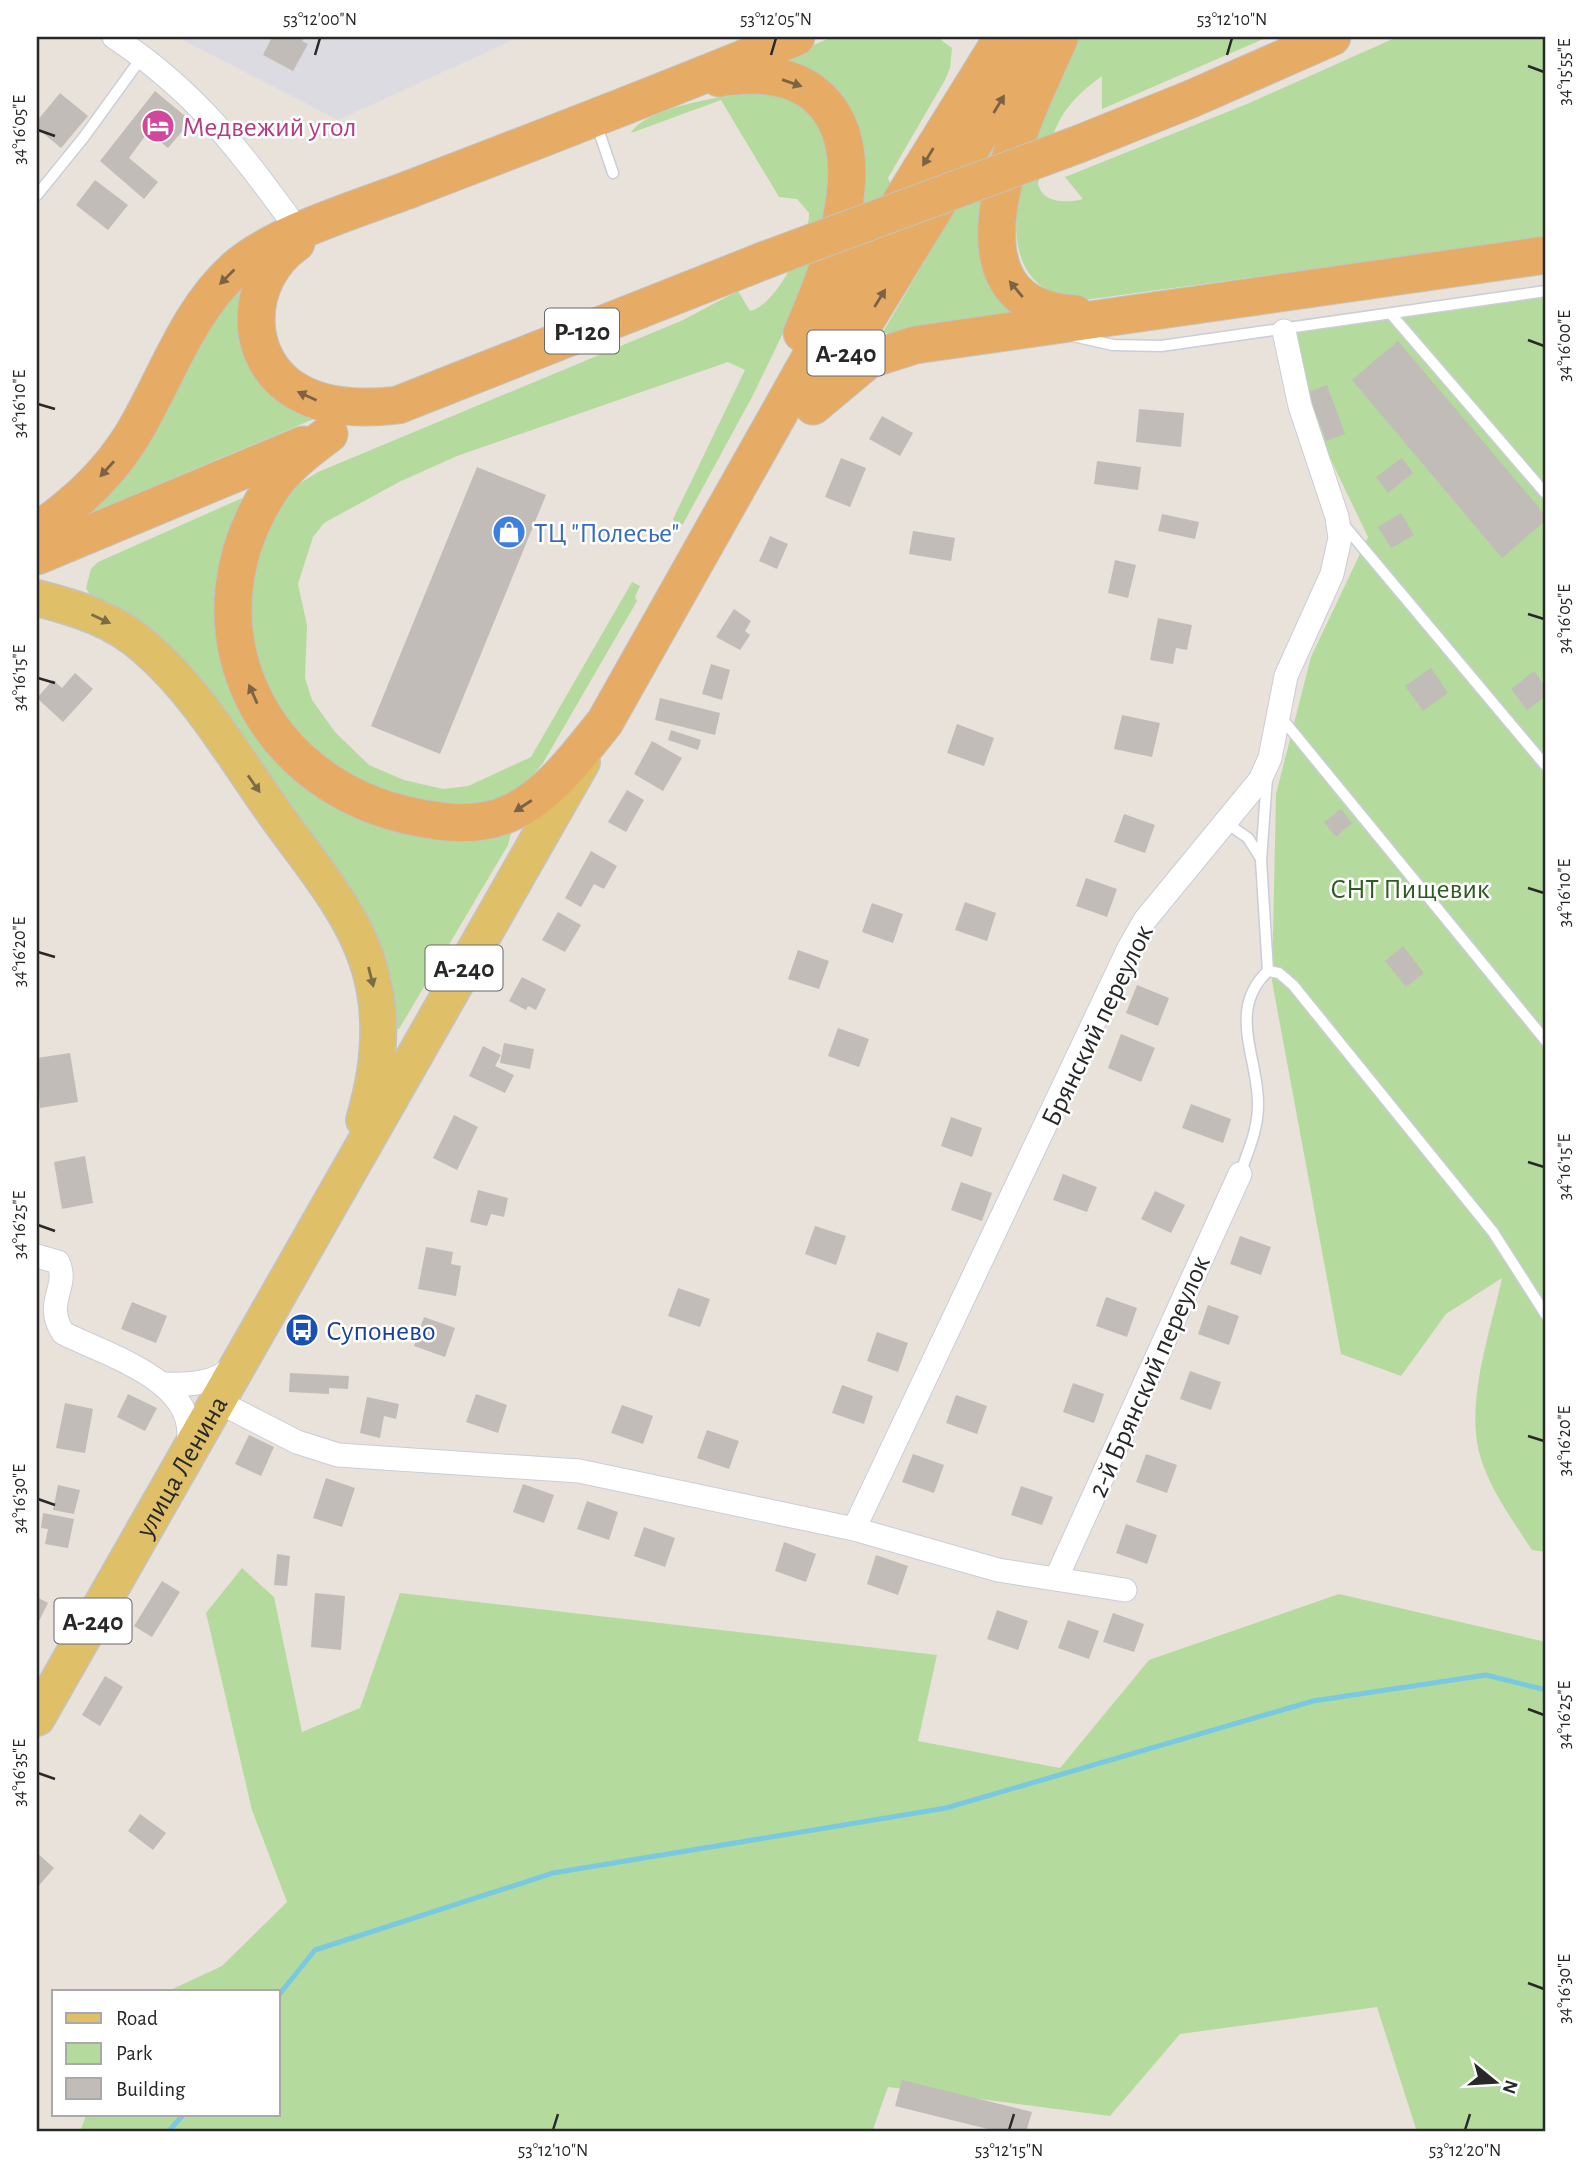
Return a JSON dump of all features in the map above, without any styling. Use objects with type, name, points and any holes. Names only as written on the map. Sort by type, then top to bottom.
[{"type":"highway","points":[[37,531],[80,496],[116,458],[141,420],[192,323],[220,284],[251,256],[314,227],[796,37]]},
{"type":"highway","name":"А-240","points":[[605,722],[871,250],[1003,37]]},
{"type":"highway","name":"А-240","points":[[640,662],[813,406],[1039,37]]},
{"type":"highway","points":[[1060,37],[1015,145],[1001,188],[995,234],[1009,281],[1017,293],[1039,307],[1074,314],[1125,313]]},
{"type":"highway","name":"Р-120","points":[[37,556],[398,405],[768,259],[1079,144],[1191,99],[1332,37]]},
{"type":"highway","points":[[677,86],[750,75],[787,80],[804,87],[824,103],[844,144],[847,178],[835,243],[816,302],[755,452]]},
{"type":"highway","points":[[314,227],[287,249],[268,270],[260,286],[256,305],[260,343],[275,374],[310,398],[358,407],[398,405]]},
{"type":"highway","points":[[813,406],[854,370],[887,352],[958,337],[1546,254]]},
{"type":"highway","points":[[328,434],[291,465],[266,498],[246,541],[234,599],[236,638],[244,673],[264,717],[293,755],[325,782],[363,802],[430,819],[479,822],[512,813],[530,802],[579,755],[605,722]]},
{"type":"main road","points":[[37,598],[102,618],[145,647],[169,670],[215,729],[314,869],[349,921],[362,948],[377,1005],[376,1070],[356,1144],[324,1214]]},
{"type":"main road","name":"А-240","points":[[324,1214],[605,722]]},
{"type":"main road","name":"улица Ленина","points":[[37,1718],[324,1214]]},
{"type":"street","points":[[114,37],[194,99],[314,227]]},
{"type":"street","name":"Брянский переулок","points":[[854,1529],[1129,948],[1145,920],[1260,780],[1270,758],[1286,676],[1339,553],[1337,517],[1300,406],[1284,331]]},
{"type":"street","name":"2-й Брянский переулок","points":[[1056,1579],[1240,1174]]},
{"type":"street","points":[[37,1256],[58,1262],[62,1271],[53,1307],[55,1321],[63,1333],[164,1384],[180,1400],[190,1426],[183,1464]]},
{"type":"street","points":[[164,1384],[215,1379],[226,1373],[241,1358]]},
{"type":"street","points":[[217,1401],[297,1442],[338,1455],[579,1471],[854,1529],[998,1570],[1125,1590]]},
{"type":"lane","points":[[37,195],[100,117],[142,57]]},
{"type":"lane","points":[[594,118],[613,173]]},
{"type":"lane","points":[[1033,326],[1113,345],[1137,347],[1284,331],[1546,291]]},
{"type":"lane","points":[[1391,314],[1546,494]]},
{"type":"lane","points":[[1337,517],[1546,766]]},
{"type":"lane","points":[[1279,715],[1546,1041]]},
{"type":"lane","points":[[1240,1174],[1256,1130],[1258,1108],[1258,1084],[1247,1045],[1245,1024],[1255,985],[1268,971],[1261,829],[1270,758]]},
{"type":"lane","points":[[1224,821],[1248,838],[1261,860]]},
{"type":"lane","points":[[1268,971],[1279,973],[1293,985],[1493,1232],[1546,1315]]},
{"type":"shaded area","points":[[177,37],[520,37],[338,120]]},
{"type":"green space","points":[[832,37],[943,37],[941,40],[952,48],[950,68],[945,80],[888,178],[891,185],[847,264],[858,130],[846,103],[831,87],[777,61]]},
{"type":"green space","points":[[1079,37],[1268,37],[1102,109],[1102,76],[1086,88],[1058,123],[1038,184],[1045,195],[1056,200],[1083,199],[1065,177],[1247,104],[1397,37],[1546,37],[1546,238],[1096,299],[1066,298],[1035,281],[1020,253],[1016,218],[1023,178],[1035,137]]},
{"type":"green space","points":[[774,91],[816,112],[837,172],[802,294],[752,397],[683,524],[677,525],[673,519],[745,370],[728,362],[457,456],[399,482],[324,523],[313,537],[298,584],[307,625],[305,678],[312,700],[335,732],[369,765],[404,780],[443,789],[468,786],[531,757],[632,582],[640,586],[635,597],[637,601],[543,763],[513,794],[470,809],[392,796],[322,763],[266,692],[247,620],[262,536],[294,487],[318,472],[683,320],[738,291],[750,311],[760,306],[790,270],[804,238],[809,213],[797,199],[779,197],[721,100],[631,133],[656,114],[675,107],[741,94]]},
{"type":"green space","points":[[1000,133],[1011,313],[893,335],[883,332]]},
{"type":"green space","points":[[243,274],[245,300],[321,416],[83,516]]},
{"type":"green space","name":"СНТ Пищевик","points":[[1546,288],[1546,1552],[1532,1550],[1495,1491],[1479,1452],[1476,1431],[1478,1387],[1502,1278],[1446,1314],[1401,1376],[1341,1354],[1272,981],[1276,794],[1311,657],[1368,537],[1306,408],[1284,331]]},
{"type":"green space","points":[[249,495],[226,557],[292,775],[309,790],[353,815],[511,834],[508,845],[399,1029],[395,1029],[390,998],[116,610],[90,595],[86,588],[91,569],[98,562]]},
{"type":"green space","points":[[242,1568],[274,1597],[302,1732],[360,1708],[400,1593],[937,1655],[918,1741],[1060,1768],[1149,1660],[1339,1594],[1546,1642],[1546,2132],[1417,2132],[1377,2007],[1180,2034],[1110,2116],[888,2087],[872,2132],[80,2132],[86,2116],[280,2116],[280,1990],[170,1990],[222,1966],[287,1902],[252,1810],[206,1613]]},
{"type":"building","points":[[272,37],[305,37],[302,41],[308,44],[293,71],[263,55]]},
{"type":"building","points":[[155,91],[191,121],[168,148],[148,132],[129,158],[158,182],[144,199],[100,161]]},
{"type":"building","points":[[60,93],[88,116],[61,148],[37,128],[37,121]]},
{"type":"building","points":[[95,180],[128,205],[108,230],[76,205]]},
{"type":"building","points":[[1398,341],[1546,516],[1546,520],[1502,558],[1352,380]]},
{"type":"building","points":[[1327,385],[1345,434],[1326,441],[1308,392]]},
{"type":"building","points":[[1139,409],[1184,413],[1181,447],[1136,442]]},
{"type":"building","points":[[882,416],[913,433],[900,456],[869,439]]},
{"type":"building","points":[[841,458],[866,468],[850,507],[825,497]]},
{"type":"building","points":[[1402,458],[1413,473],[1388,493],[1376,477]]},
{"type":"building","points":[[1097,461],[1141,467],[1138,490],[1094,484]]},
{"type":"building","points":[[477,467],[546,495],[440,754],[371,726]]},
{"type":"building","points":[[1401,513],[1414,535],[1391,548],[1378,527]]},
{"type":"building","points":[[1162,514],[1199,522],[1195,539],[1158,531]]},
{"type":"building","points":[[913,531],[955,538],[951,561],[909,554]]},
{"type":"building","points":[[770,536],[788,544],[777,569],[759,561]]},
{"type":"building","points":[[1115,560],[1136,565],[1128,598],[1108,593]]},
{"type":"building","points":[[734,609],[751,621],[745,631],[750,635],[740,650],[716,637]]},
{"type":"building","points":[[1158,618],[1192,625],[1187,650],[1176,648],[1173,664],[1150,660]]},
{"type":"building","points":[[711,664],[730,670],[722,700],[702,694]]},
{"type":"building","points":[[1431,668],[1448,693],[1423,711],[1405,686]]},
{"type":"building","points":[[1534,671],[1546,687],[1546,696],[1527,710],[1511,689]]},
{"type":"building","points":[[75,673],[93,689],[63,722],[37,698],[53,680],[62,688]]},
{"type":"building","points":[[660,698],[720,713],[715,735],[655,720]]},
{"type":"building","points":[[1122,715],[1160,723],[1152,757],[1114,749]]},
{"type":"building","points":[[957,724],[994,738],[984,766],[947,753]]},
{"type":"building","points":[[671,730],[701,740],[698,750],[668,740]]},
{"type":"building","points":[[652,741],[682,758],[663,791],[634,774]]},
{"type":"building","points":[[627,790],[644,800],[626,832],[608,822]]},
{"type":"building","points":[[1341,809],[1352,823],[1336,837],[1324,822]]},
{"type":"building","points":[[1124,814],[1155,825],[1145,853],[1114,842]]},
{"type":"building","points":[[591,851],[617,866],[604,889],[594,884],[581,907],[565,898]]},
{"type":"building","points":[[1086,878],[1117,889],[1107,917],[1076,906]]},
{"type":"building","points":[[965,902],[996,913],[987,941],[955,930]]},
{"type":"building","points":[[872,903],[903,914],[893,943],[862,932]]},
{"type":"building","points":[[558,912],[581,925],[565,952],[542,940]]},
{"type":"building","points":[[1403,946],[1424,973],[1406,987],[1385,961]]},
{"type":"building","points":[[798,950],[829,961],[819,989],[788,979]]},
{"type":"building","points":[[522,977],[546,989],[536,1010],[528,1006],[526,1010],[509,1001]]},
{"type":"building","points":[[1137,985],[1169,998],[1158,1026],[1126,1013]]},
{"type":"building","points":[[838,1028],[869,1039],[859,1067],[828,1056]]},
{"type":"building","points":[[1121,1034],[1155,1048],[1141,1082],[1108,1068]]},
{"type":"building","points":[[504,1043],[534,1049],[530,1069],[500,1063]]},
{"type":"building","points":[[483,1046],[501,1055],[495,1066],[514,1075],[505,1093],[469,1076]]},
{"type":"building","points":[[70,1053],[78,1102],[40,1108],[37,1058]]},
{"type":"building","points":[[1191,1104],[1231,1119],[1223,1143],[1182,1128]]},
{"type":"building","points":[[454,1115],[478,1127],[457,1170],[433,1158]]},
{"type":"building","points":[[951,1117],[982,1128],[972,1157],[941,1146]]},
{"type":"building","points":[[85,1156],[93,1203],[62,1209],[54,1162]]},
{"type":"building","points":[[1063,1174],[1097,1187],[1087,1212],[1053,1200]]},
{"type":"building","points":[[961,1182],[992,1193],[982,1221],[951,1210]]},
{"type":"building","points":[[478,1190],[508,1198],[504,1217],[491,1214],[487,1226],[470,1222]]},
{"type":"building","points":[[1155,1191],[1185,1205],[1171,1233],[1141,1219]]},
{"type":"building","points":[[815,1226],[846,1236],[836,1265],[805,1254]]},
{"type":"building","points":[[1240,1236],[1271,1247],[1261,1275],[1230,1264]]},
{"type":"building","points":[[426,1247],[453,1252],[451,1264],[461,1266],[456,1296],[418,1289]]},
{"type":"building","points":[[678,1288],[710,1299],[700,1327],[668,1316]]},
{"type":"building","points":[[1106,1297],[1137,1308],[1127,1337],[1096,1326]]},
{"type":"building","points":[[132,1302],[167,1316],[156,1343],[121,1329]]},
{"type":"building","points":[[1208,1305],[1239,1316],[1229,1345],[1198,1334]]},
{"type":"building","points":[[424,1317],[455,1328],[445,1357],[414,1346]]},
{"type":"building","points":[[877,1332],[908,1343],[898,1372],[867,1361]]},
{"type":"building","points":[[1190,1371],[1221,1382],[1211,1410],[1180,1399]]},
{"type":"building","points":[[290,1373],[349,1376],[348,1389],[329,1388],[329,1394],[289,1392]]},
{"type":"building","points":[[1073,1383],[1104,1394],[1094,1423],[1063,1412]]},
{"type":"building","points":[[842,1385],[873,1396],[864,1424],[832,1413]]},
{"type":"building","points":[[128,1394],[157,1408],[145,1431],[117,1417]]},
{"type":"building","points":[[476,1394],[507,1405],[498,1433],[466,1422]]},
{"type":"building","points":[[956,1395],[987,1406],[977,1434],[946,1423]]},
{"type":"building","points":[[367,1397],[399,1404],[396,1419],[384,1416],[380,1438],[360,1433]]},
{"type":"building","points":[[65,1403],[93,1409],[85,1453],[56,1448]]},
{"type":"building","points":[[622,1405],[653,1416],[643,1444],[611,1433]]},
{"type":"building","points":[[707,1430],[739,1441],[729,1469],[697,1458]]},
{"type":"building","points":[[249,1435],[274,1447],[261,1476],[235,1464]]},
{"type":"building","points":[[913,1454],[944,1465],[934,1493],[902,1482]]},
{"type":"building","points":[[1146,1454],[1177,1465],[1167,1493],[1136,1482]]},
{"type":"building","points":[[326,1478],[355,1488],[342,1527],[313,1518]]},
{"type":"building","points":[[523,1484],[554,1495],[544,1523],[513,1512]]},
{"type":"building","points":[[58,1485],[80,1490],[74,1514],[53,1510]]},
{"type":"building","points":[[1021,1486],[1053,1497],[1042,1525],[1011,1515]]},
{"type":"building","points":[[587,1501],[618,1512],[609,1540],[577,1529]]},
{"type":"building","points":[[43,1513],[74,1519],[68,1548],[45,1544],[48,1529],[41,1528]]},
{"type":"building","points":[[1126,1524],[1157,1535],[1147,1564],[1116,1553]]},
{"type":"building","points":[[644,1527],[675,1538],[665,1567],[634,1556]]},
{"type":"building","points":[[784,1542],[816,1554],[806,1582],[775,1571]]},
{"type":"building","points":[[277,1554],[290,1556],[287,1586],[274,1585]]},
{"type":"building","points":[[876,1555],[908,1566],[898,1595],[867,1584]]},
{"type":"building","points":[[162,1581],[180,1592],[152,1637],[134,1626]]},
{"type":"building","points":[[315,1593],[345,1596],[341,1650],[311,1647]]},
{"type":"building","points":[[37,1597],[48,1603],[37,1625]]},
{"type":"building","points":[[997,1610],[1028,1621],[1018,1650],[987,1639]]},
{"type":"building","points":[[1113,1613],[1144,1624],[1134,1652],[1103,1642]]},
{"type":"building","points":[[1068,1620],[1099,1631],[1089,1659],[1058,1648]]},
{"type":"building","points":[[105,1676],[123,1687],[100,1726],[82,1715]]},
{"type":"building","points":[[140,1814],[166,1833],[153,1850],[128,1831]]},
{"type":"building","points":[[37,1853],[54,1868],[37,1888]]},
{"type":"building","points":[[902,2080],[1032,2112],[1026,2132],[1000,2132],[895,2106]]},
{"type":"waterway","points":[[280,1994],[315,1950],[553,1873],[946,1808],[1313,1701],[1486,1675],[1546,1690]]},
{"type":"waterway","points":[[168,2132],[182,2116]]},
{"type":"place","name":"Медвежий угол","points":[[158,126]]},
{"type":"place","name":"ТЦ \"Полесье\"","points":[[509,532]]},
{"type":"place","name":"Супонево","points":[[302,1330]]}]
